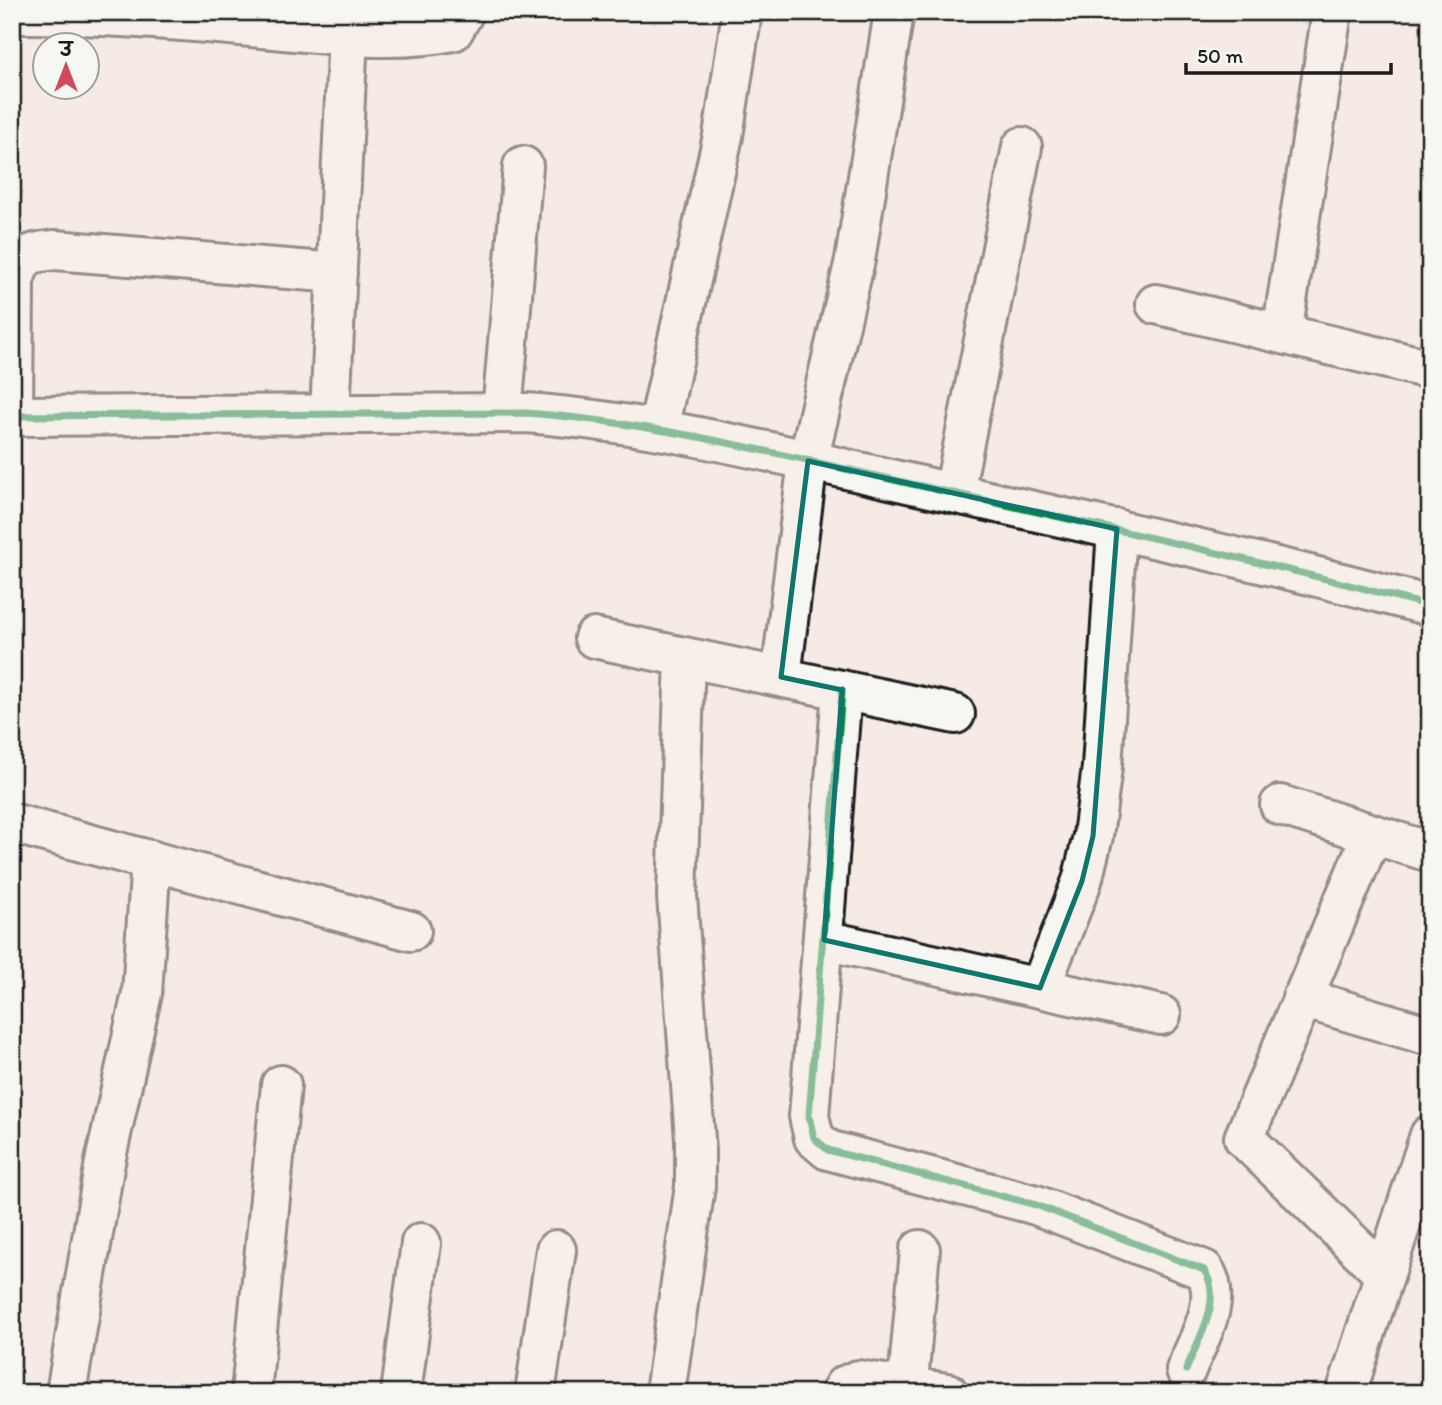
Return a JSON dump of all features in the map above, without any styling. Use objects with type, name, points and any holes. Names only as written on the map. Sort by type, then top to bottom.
[{"type":"street","points":[[12,14],[188,21],[348,34],[430,36],[453,31],[464,12]]},
{"type":"street","points":[[659,429],[721,148],[742,12]]},
{"type":"street","points":[[780,677],[808,461],[855,260],[894,12]]},
{"type":"street","points":[[1282,333],[1332,12]]},
{"type":"street","points":[[330,414],[348,34]]},
{"type":"street","points":[[954,494],[1022,147]]},
{"type":"street","points":[[502,413],[523,166]]},
{"type":"street","points":[[337,273],[55,250],[32,253],[19,262],[14,281],[13,416],[502,413],[583,417],[659,429],[1117,529],[1286,568],[1430,606]]},
{"type":"street","points":[[1156,304],[1430,368]]},
{"type":"street","points":[[1040,988],[1082,881],[1093,836],[1102,767],[1117,529]]},
{"type":"street","points":[[594,638],[955,714]]},
{"type":"street","points":[[665,1393],[695,1186],[695,1139],[677,896],[685,657]]},
{"type":"street","points":[[842,690],[809,1116],[814,1138],[828,1150],[969,1185],[1061,1214],[1204,1270],[1212,1283],[1212,1302],[1186,1370]]},
{"type":"street","points":[[1280,805],[1430,852]]},
{"type":"street","points":[[12,823],[411,931]]},
{"type":"street","points":[[1372,834],[1244,1138],[1384,1274]]},
{"type":"street","points":[[66,1393],[105,1162],[142,993],[151,860]]},
{"type":"street","points":[[824,940],[1161,1015]]},
{"type":"street","points":[[1302,998],[1430,1036]]},
{"type":"street","points":[[251,1393],[281,1085]]},
{"type":"street","points":[[1346,1393],[1430,1135]]},
{"type":"street","points":[[401,1393],[421,1243]]},
{"type":"street","points":[[535,1393],[556,1250]]},
{"type":"street","points":[[907,1390],[920,1250]]},
{"type":"street","points":[[841,1393],[844,1386],[858,1380],[907,1390],[948,1393]]},
{"type":"highlighted area","points":[[808,461],[1117,529],[1093,836],[1082,881],[1040,988],[824,940],[842,690],[781,677]]},
{"type":"cycle path","points":[[12,416],[526,413],[577,418],[678,433],[777,453],[1241,559],[1430,606]]},
{"type":"cycle path","points":[[842,690],[809,1116],[814,1138],[828,1150],[1036,1205],[1204,1270],[1211,1294],[1210,1307],[1186,1370]]}]
